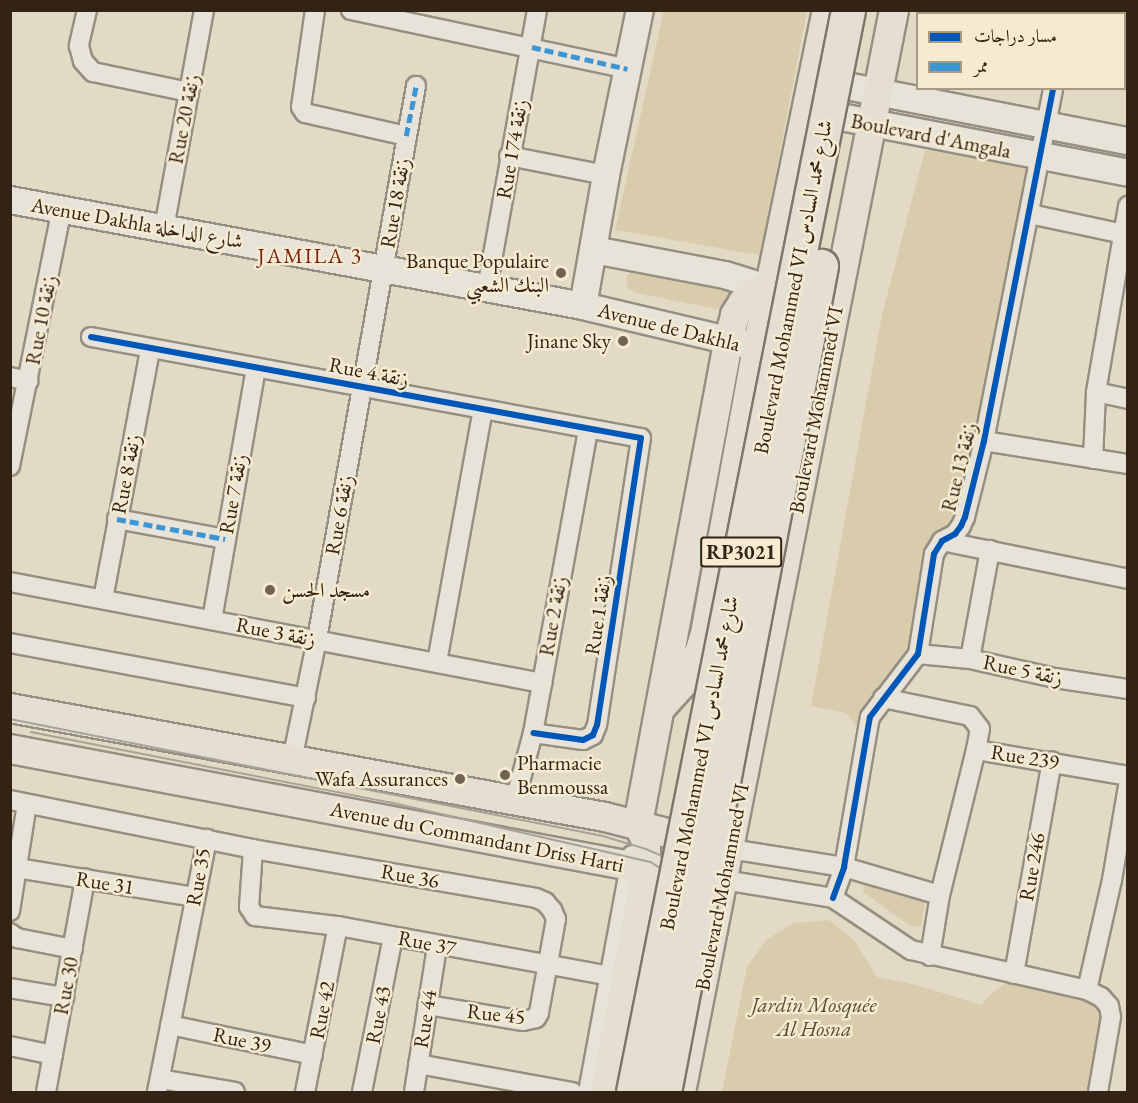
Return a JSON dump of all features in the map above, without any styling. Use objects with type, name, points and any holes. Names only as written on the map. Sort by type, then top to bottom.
[{"type":"highway","name":"Boulevard Mohammed VI شارع محمد السادس","points":[[633,1092],[848,10]]},
{"type":"highway","name":"Boulevard Mohammed VI شارع محمد السادس","points":[[664,1092],[869,10]]},
{"type":"main road","points":[[659,709],[684,682],[700,650],[757,348],[827,10]]},
{"type":"main road","name":"Boulevard Mohammed VI","points":[[681,1092],[894,10]]},
{"type":"main road","points":[[605,1092],[638,868],[646,841],[638,824],[728,342],[735,315],[743,302],[759,290],[770,289]]},
{"type":"main road","name":"Avenue du Commandant Driss Harti","points":[[10,708],[638,824],[730,849]]},
{"type":"main road","name":"Avenue du Commandant Driss Harti","points":[[10,749],[638,868],[724,880]]},
{"type":"street","points":[[87,10],[80,46],[83,61],[93,72],[189,92]]},
{"type":"street","name":"Rue 20 زنقة","points":[[164,228],[204,10]]},
{"type":"street","name":"Rue 18 زنقة","points":[[315,10],[301,107],[305,113],[406,136]]},
{"type":"street","points":[[351,10],[628,69]]},
{"type":"street","name":"Rue 174 زنقة","points":[[487,288],[537,10]]},
{"type":"street","points":[[583,306],[606,175],[640,10]]},
{"type":"street","name":"Boulevard d'Amgala","points":[[812,79],[1128,141]]},
{"type":"street","name":"Rue 18 زنقة","points":[[384,269],[416,86]]},
{"type":"street","name":"Rue 13 زنقة","points":[[833,898],[844,867],[870,717],[918,654],[934,554],[942,541],[955,534],[961,526],[984,441],[1053,90]]},
{"type":"street","name":"Boulevard d'Amgala","points":[[806,111],[1128,173]]},
{"type":"street","points":[[510,156],[606,175]]},
{"type":"street","name":"Avenue Dakhla شارع الداخلة","points":[[10,200],[583,306]]},
{"type":"street","points":[[1094,459],[1096,392],[1120,292],[1123,234],[1128,206]]},
{"type":"street","name":"Rue 10 زنقة","points":[[10,466],[62,209]]},
{"type":"street","points":[[1030,214],[1123,234]]},
{"type":"street","points":[[594,250],[725,275],[770,289],[837,305]]},
{"type":"street","name":"Rue 6 زنقة","points":[[292,760],[306,698],[384,269]]},
{"type":"street","name":"Avenue de Dakhla","points":[[583,306],[728,342],[826,363]]},
{"type":"street","name":"Rue 4 زنقة","points":[[91,338],[641,438]]},
{"type":"street","name":"Rue 8 زنقة","points":[[103,599],[150,350]]},
{"type":"street","name":"Rue 7 زنقة","points":[[212,620],[256,369]]},
{"type":"street","points":[[10,377],[29,381]]},
{"type":"street","points":[[1096,392],[1128,399]]},
{"type":"street","points":[[437,662],[483,410]]},
{"type":"street","name":"Rue 2 زنقة","points":[[515,801],[533,733],[588,430]]},
{"type":"street","name":"Rue 1 زنقة","points":[[533,733],[583,740],[593,735],[597,726],[641,438]]},
{"type":"street","points":[[984,441],[1128,464]]},
{"type":"street","points":[[117,519],[225,539]]},
{"type":"street","points":[[942,541],[1128,579]]},
{"type":"street","points":[[970,659],[990,550]]},
{"type":"street","name":"Rue 3 زنقة","points":[[10,582],[542,683]]},
{"type":"street","points":[[10,643],[306,698]]},
{"type":"street","name":"Rue 5 زنقة","points":[[918,654],[970,659],[1054,678],[1128,689]]},
{"type":"street","name":"Rue 239","points":[[883,698],[970,716],[980,729],[976,750],[1052,761],[1128,776]]},
{"type":"street","points":[[930,956],[940,895],[976,750]]},
{"type":"street","name":"Rue 246","points":[[1014,974],[1052,761]]},
{"type":"street","points":[[1098,1092],[1110,1011],[1101,997],[1087,990],[1112,880],[1128,786]]},
{"type":"street","points":[[10,911],[17,868],[19,802]]},
{"type":"street","name":"Rue 35","points":[[19,802],[207,839],[159,1086]]},
{"type":"street","name":"Rue 36","points":[[207,839],[536,898],[545,902],[556,919]]},
{"type":"street","name":"Rue 37","points":[[253,849],[249,907],[255,916],[338,926],[610,976]]},
{"type":"street","name":"Avenue du Commandant Driss Harti","points":[[730,849],[844,867],[940,895]]},
{"type":"street","name":"Rue 31","points":[[17,868],[194,897]]},
{"type":"street","points":[[588,1092],[610,976],[638,868]]},
{"type":"street","name":"Rue 30","points":[[46,1092],[85,879]]},
{"type":"street","name":"Avenue du Commandant Driss Harti","points":[[724,880],[833,898],[902,946],[930,956],[1087,990]]},
{"type":"street","name":"Rue 45","points":[[427,1005],[530,1020],[539,1013],[556,919]]},
{"type":"street","name":"Rue 42","points":[[305,1092],[338,926]]},
{"type":"street","points":[[10,933],[17,938],[73,949]]},
{"type":"street","name":"Rue 43","points":[[362,1092],[393,937]]},
{"type":"street","name":"Rue 44","points":[[414,1092],[437,946]]},
{"type":"street","points":[[10,988],[64,998]]},
{"type":"street","name":"Rue 39","points":[[170,1025],[313,1055]]},
{"type":"street","points":[[10,1046],[53,1055]]},
{"type":"street","points":[[418,1064],[573,1092]]},
{"type":"street","points":[[159,1086],[235,1092]]},
{"type":"green space","points":[[664,10],[807,11],[760,255],[615,230]]},
{"type":"green space","points":[[925,150],[1028,162],[975,440],[957,510],[930,548],[915,652],[857,726],[846,713],[811,706],[882,315]]},
{"type":"green space","points":[[630,272],[727,284],[735,290],[722,310],[636,293],[628,288],[626,278]]},
{"type":"green space","points":[[864,883],[926,894],[921,927],[910,926],[863,892]]},
{"type":"green space","name":"Jardin Mosquée Al Hosna","points":[[829,920],[854,940],[877,977],[916,985],[982,1005],[988,997],[1014,976],[1086,1000],[1105,1018],[1091,1092],[722,1092],[747,967],[767,939],[794,923]]},
{"type":"tram line","points":[[10,719],[603,836],[665,857],[683,886],[684,923],[653,1092]]},
{"type":"tram line","points":[[31,732],[389,802],[651,862],[660,868],[667,879],[676,911],[641,1092]]},
{"type":"marked path","points":[[532,47],[628,69]]},
{"type":"marked path","points":[[406,136],[416,86]]},
{"type":"marked path","points":[[117,519],[225,539]]},
{"type":"cycle path","points":[[833,898],[844,867],[870,717],[918,654],[934,554],[942,541],[955,534],[965,517],[984,441],[1053,90]]},
{"type":"cycle path","points":[[91,337],[641,438],[597,725],[593,735],[583,740],[533,733]]},
{"type":"place","name":"Banque Populaire البنك الشعبي","points":[[561,273]]},
{"type":"place","name":"Jinane Sky","points":[[623,341]]},
{"type":"place","name":"مسجد الحسن","points":[[270,590]]},
{"type":"place","name":"Pharmacie Benmoussa","points":[[505,775]]},
{"type":"place","name":"Wafa Assurances","points":[[460,779]]},
{"type":"district","name":"JAMILA 3","points":[[310,256]]}]
